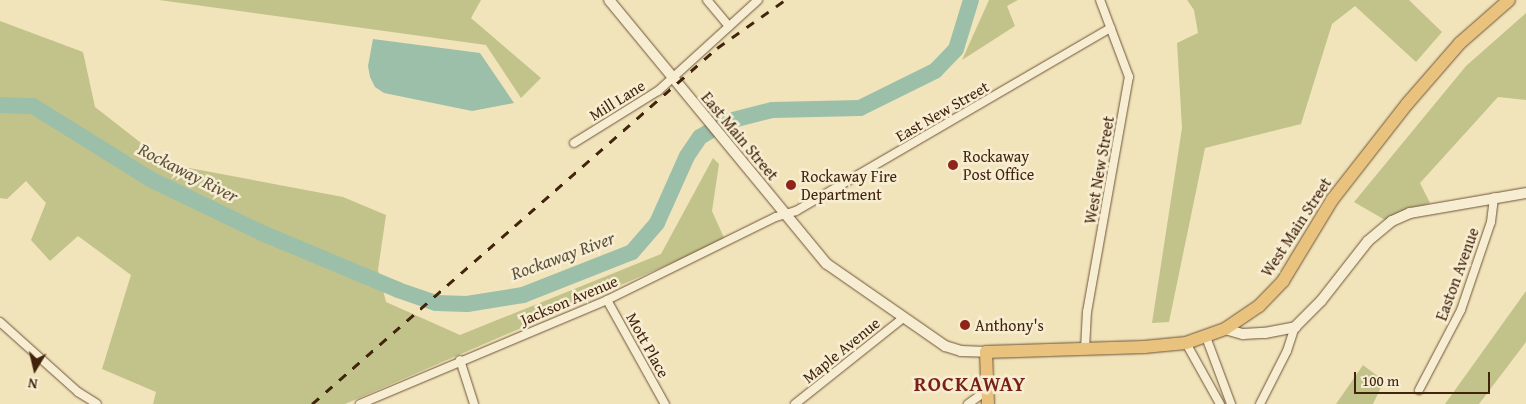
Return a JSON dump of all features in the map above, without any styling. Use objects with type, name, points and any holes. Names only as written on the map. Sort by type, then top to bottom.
[{"type":"main road","name":"West Main Street","points":[[986,352],[1186,343],[1224,329],[1272,294],[1332,200],[1401,111],[1460,43],[1509,0]]},
{"type":"main road","points":[[986,352],[988,404]]},
{"type":"street","name":"East Main Street","points":[[609,0],[828,264],[903,318],[954,350],[986,352]]},
{"type":"street","points":[[707,0],[729,26]]},
{"type":"street","name":"Mill Lane","points":[[574,143],[658,90],[758,0]]},
{"type":"street","name":"West New Street","points":[[1085,349],[1087,312],[1129,77],[1100,0]]},
{"type":"street","name":"East New Street","points":[[786,215],[953,122],[1111,28]]},
{"type":"street","points":[[1260,404],[1287,352],[1295,327],[1321,302],[1368,241],[1392,221],[1428,208],[1526,193]]},
{"type":"street","name":"Easton Avenue","points":[[1419,390],[1461,310],[1491,222],[1494,197]]},
{"type":"street","name":"Jackson Avenue","points":[[360,404],[460,360],[607,300],[786,215]]},
{"type":"street","name":"Mott Place","points":[[607,300],[665,404]]},
{"type":"street","name":"Maple Avenue","points":[[795,404],[903,318]]},
{"type":"street","points":[[0,322],[78,392],[97,404]]},
{"type":"street","points":[[1224,329],[1243,334],[1264,333],[1295,327]]},
{"type":"street","points":[[1206,337],[1231,404]]},
{"type":"street","points":[[1186,343],[1220,404]]},
{"type":"street","points":[[460,360],[474,404]]},
{"type":"street","points":[[968,404],[987,390]]},
{"type":"shaded area","points":[[159,0],[481,0],[471,18],[541,78],[521,98],[486,45]]},
{"type":"shaded area","points":[[989,0],[1018,0],[1007,6],[1015,26],[962,60]]},
{"type":"shaded area","points":[[1187,0],[1409,0],[1442,32],[1416,62],[1355,6],[1332,24],[1301,124],[1205,148],[1169,322],[1152,323],[1182,128],[1177,43],[1198,33],[1194,10]]},
{"type":"shaded area","points":[[1526,13],[1526,100],[1498,97],[1420,183],[1430,203],[1385,220],[1354,202],[1466,66]]},
{"type":"shaded area","points":[[0,21],[83,52],[95,107],[168,164],[343,197],[386,215],[378,270],[386,302],[460,335],[661,254],[713,158],[719,164],[712,211],[725,240],[345,404],[153,404],[156,392],[102,369],[131,275],[78,236],[50,261],[31,240],[46,203],[26,181],[7,199],[0,198]]},
{"type":"shaded area","points":[[373,39],[480,53],[514,103],[472,111],[384,93],[375,87],[370,77],[368,66]]},
{"type":"shaded area","points":[[1526,291],[1526,342],[1479,404],[1445,404]]},
{"type":"shaded area","points":[[1363,365],[1384,381],[1373,404],[1336,404]]},
{"type":"waterway","name":"Rockaway River","points":[[0,105],[33,106],[152,180],[262,233],[398,290],[436,303],[467,304],[523,295],[632,252],[657,223],[687,156],[700,137],[725,122],[772,110],[860,108],[935,71],[956,49],[971,0]]},
{"type":"railway","points":[[312,404],[717,48],[785,0]]},
{"type":"place","name":"Rockaway Post Office","points":[[953,165]]},
{"type":"place","name":"Rockaway Fire Department","points":[[791,185]]},
{"type":"place","name":"Anthony's","points":[[965,325]]},
{"type":"district","name":"ROCKAWAY","points":[[970,384]]}]
